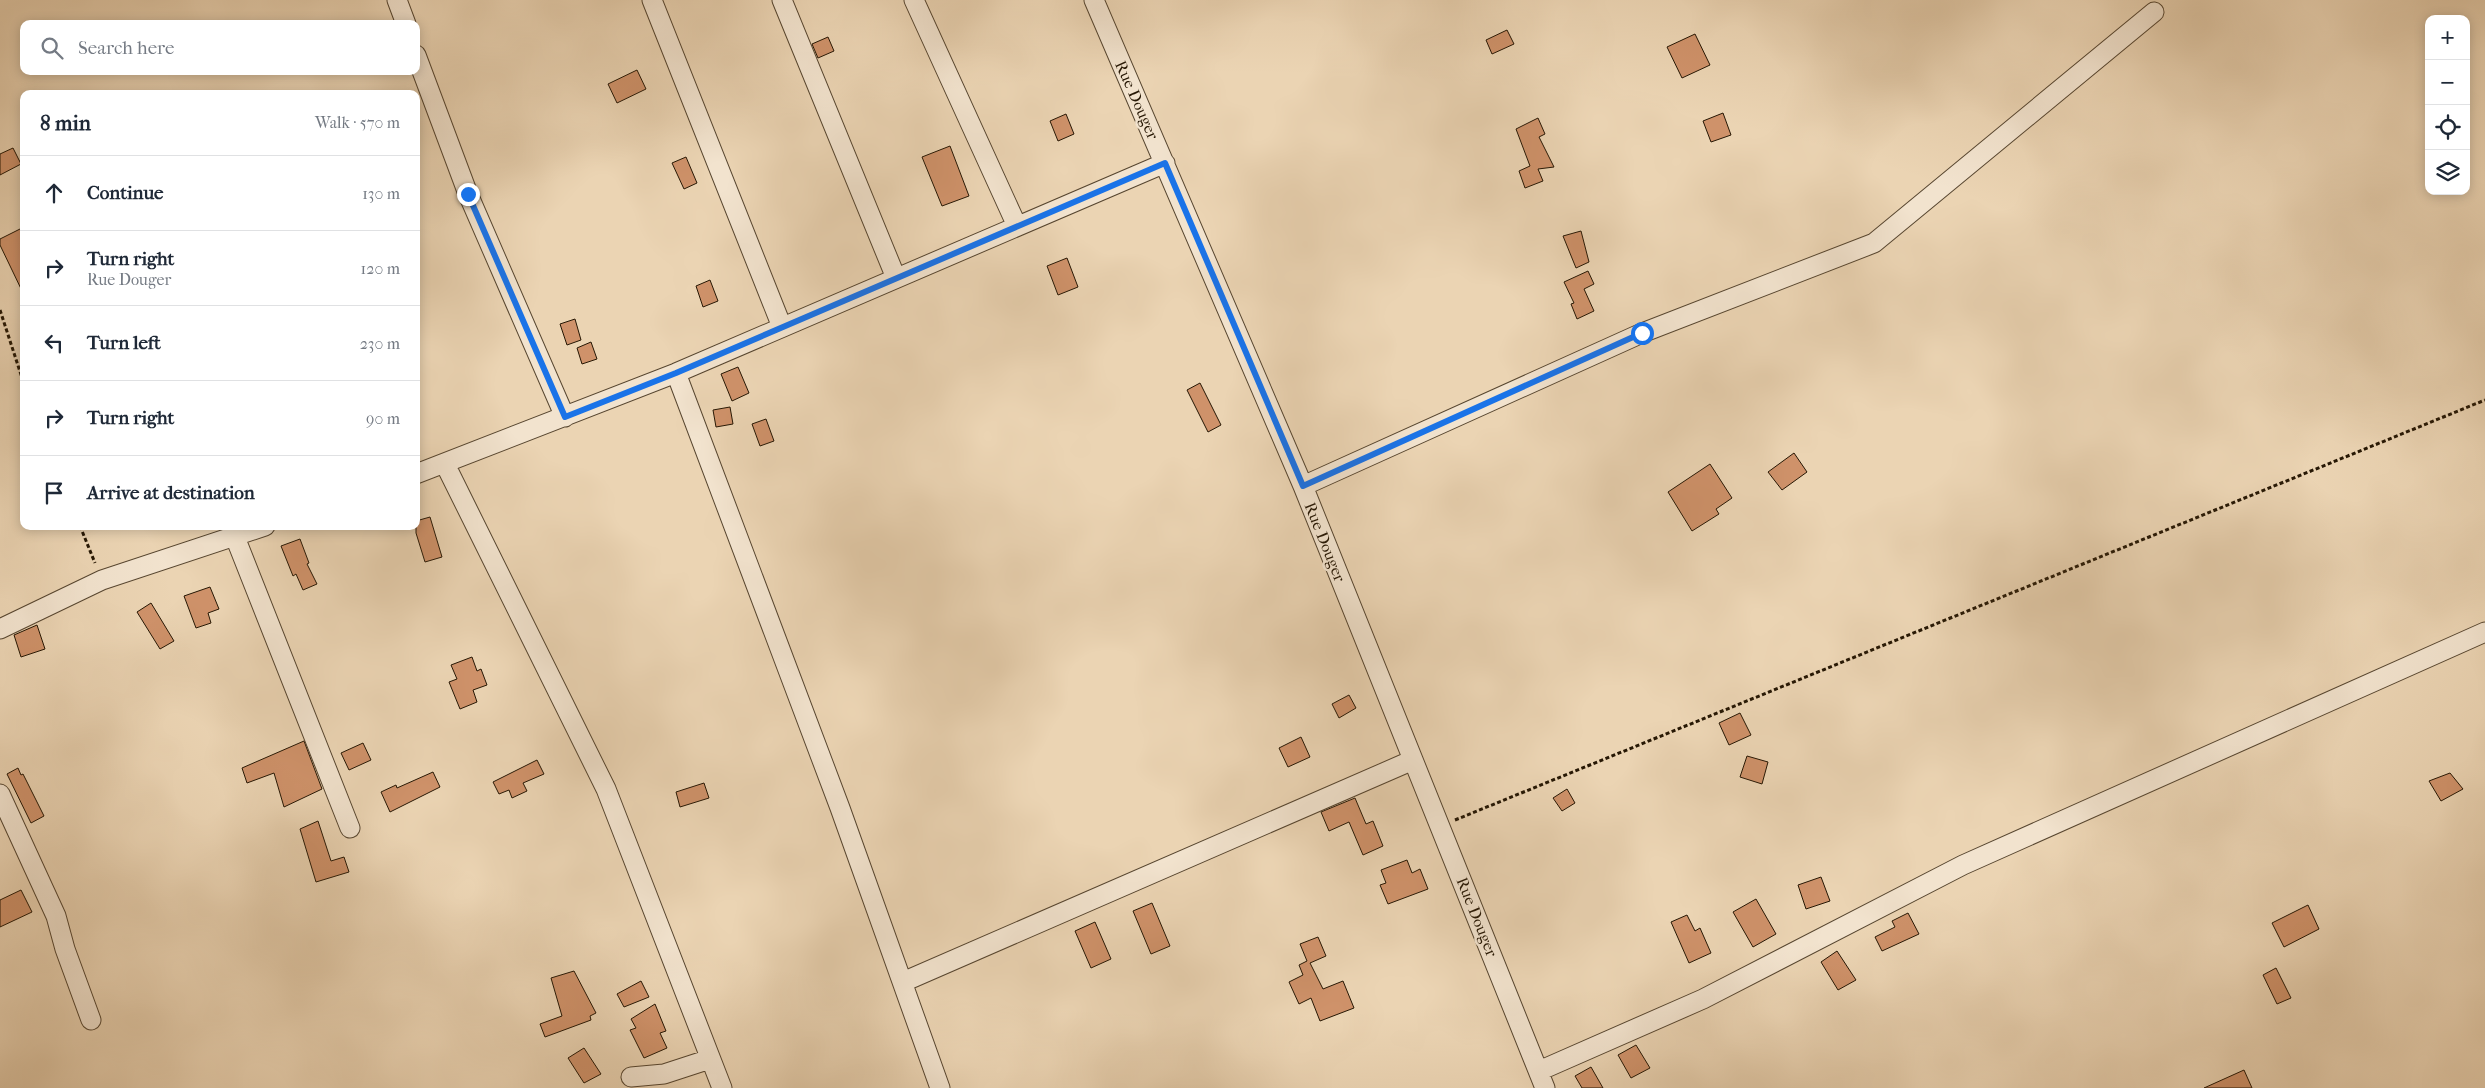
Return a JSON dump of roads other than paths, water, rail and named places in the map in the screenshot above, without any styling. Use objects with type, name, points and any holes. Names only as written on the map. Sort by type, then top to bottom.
[{"type":"street","points":[[397,0],[404,20]]},
{"type":"street","points":[[652,0],[782,327]]},
{"type":"street","points":[[782,0],[896,278]]},
{"type":"street","points":[[914,0],[1017,226]]},
{"type":"street","name":"Rue Douger","points":[[1094,0],[1303,486],[1542,1080]]},
{"type":"street","points":[[1303,486],[1642,333],[1874,243],[2154,12]]},
{"type":"street","points":[[420,66],[439,120],[487,239],[565,417]]},
{"type":"street","points":[[420,473],[676,373],[1165,163]]},
{"type":"street","points":[[676,373],[840,808],[940,1088]]},
{"type":"street","points":[[445,464],[606,789],[722,1088]]},
{"type":"street","points":[[0,628],[102,580],[254,530]]},
{"type":"street","points":[[235,537],[350,828]]},
{"type":"street","points":[[1542,1080],[1963,865],[2485,632]]},
{"type":"street","points":[[903,982],[1413,760]]},
{"type":"street","points":[[0,794],[56,916],[65,949],[91,1020]]},
{"type":"street","points":[[631,1077],[664,1074],[710,1058]]}]
